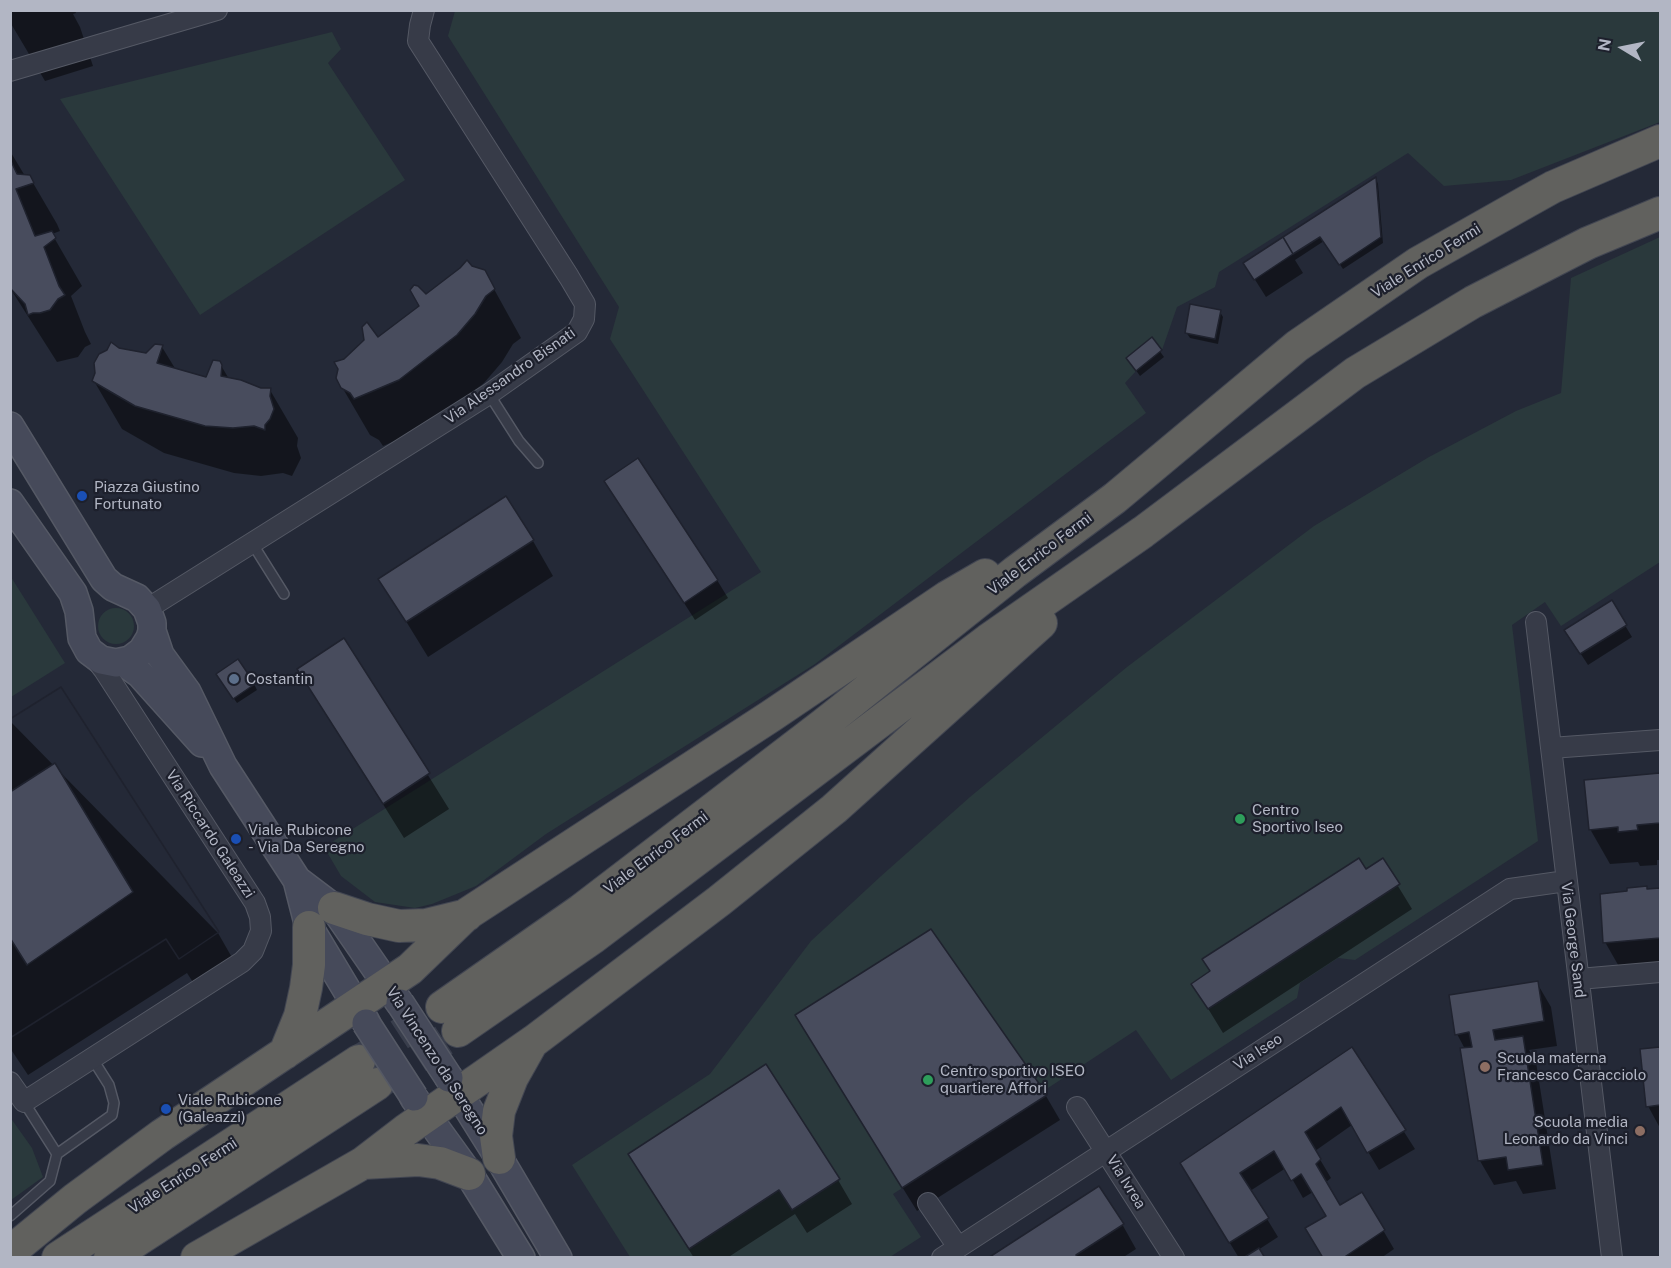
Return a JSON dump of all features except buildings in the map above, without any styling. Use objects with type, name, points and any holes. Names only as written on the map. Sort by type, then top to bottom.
[{"type":"highway","name":"Viale Enrico Fermi","points":[[1660,141],[1553,187],[1418,263],[1297,346],[1115,498],[1015,572],[824,724],[531,946],[450,1019],[594,937],[988,640],[1143,532],[1355,373],[1473,303],[1588,243],[1660,213]]},
{"type":"highway","points":[[10,1252],[75,1199],[162,1135],[285,1053],[361,1015],[388,984],[410,969],[467,914],[771,716],[947,597],[1115,498]]},
{"type":"highway","points":[[197,1257],[363,1163],[420,1107],[454,1085],[534,1041],[719,901],[834,809],[1143,532]]},
{"type":"highway","points":[[334,908],[399,926],[426,925],[467,914]]},
{"type":"highway","points":[[285,1053],[300,1016],[306,988],[309,964],[309,927]]},
{"type":"highway","points":[[499,1158],[496,1136],[499,1112],[512,1078],[534,1041]]},
{"type":"highway","name":"Viale Enrico Fermi","points":[[62,1255],[368,1073],[110,1257]]},
{"type":"highway","points":[[363,1163],[418,1160],[440,1163],[470,1174]]},
{"type":"main road","points":[[10,426],[97,569],[108,583],[137,598],[150,620],[150,638],[142,651],[123,662]]},
{"type":"main road","points":[[10,503],[69,587],[78,605],[82,638],[89,651]]},
{"type":"main road","points":[[80,623],[85,609],[94,598],[108,592],[123,591]]},
{"type":"main road","name":"Via Vincenzo da Seregno","points":[[150,620],[160,654],[187,692],[223,766],[297,880],[309,927],[361,1015],[420,1107],[470,1174],[521,1257]]},
{"type":"main road","name":"Via Vincenzo da Seregno","points":[[89,651],[101,660],[123,662],[140,674],[223,766]]},
{"type":"main road","name":"Via Vincenzo da Seregno","points":[[297,880],[334,908],[388,984],[454,1085],[558,1257]]},
{"type":"street","points":[[10,71],[217,10]]},
{"type":"street","name":"Via Alessandro Bisnati","points":[[150,620],[252,543],[489,394],[577,332],[584,319],[585,304],[418,41],[424,10]]},
{"type":"street","name":"Via George Sand","points":[[1536,622],[1612,1257]]},
{"type":"street","name":"Via Riccardo Galeazzi","points":[[24,1102],[242,962],[256,945],[261,924],[255,903],[104,670],[89,651]]},
{"type":"street","points":[[1551,748],[1660,740]]},
{"type":"street","name":"Via Iseo","points":[[928,1203],[950,1252],[1510,889],[1566,881]]},
{"type":"street","points":[[1579,979],[1660,972]]},
{"type":"street","points":[[10,1082],[24,1102]]},
{"type":"street","name":"Via Ivrea","points":[[1077,1107],[1174,1257]]},
{"type":"lane","points":[[489,394],[519,441],[538,463]]},
{"type":"lane","points":[[252,543],[284,594]]},
{"type":"lane","points":[[10,1216],[50,1181],[57,1154],[112,1115],[114,1103],[109,1085],[92,1058]]},
{"type":"lane","points":[[24,1102],[57,1154]]},
{"type":"shaded area","points":[[455,11],[1660,11],[1660,122],[1511,180],[1444,186],[1408,153],[1219,272],[1215,287],[1177,307],[1162,350],[1125,383],[1146,413],[815,664],[546,834],[476,886],[432,904],[415,908],[375,902],[341,876],[324,847],[761,572],[610,339],[619,307],[448,36]]},
{"type":"shaded area","points":[[332,32],[341,49],[328,63],[405,180],[200,315],[60,99]]},
{"type":"shaded area","name":"Centro Sportivo Iseo","points":[[1660,237],[1660,562],[1561,626],[1545,602],[1512,625],[1538,841],[1355,960],[1338,958],[1300,983],[1297,998],[1171,1080],[1136,1030],[1045,1090],[1047,1095],[893,1194],[921,1237],[890,1257],[630,1257],[572,1165],[710,1074],[811,941],[970,797],[1127,667],[1314,526],[1429,457],[1516,411],[1561,393],[1571,278]]},
{"type":"shaded area","points":[[11,577],[65,663],[10,697]]},
{"type":"shaded area","points":[[116,608],[129,613],[134,626],[129,639],[116,644],[103,639],[98,626],[103,613]]},
{"type":"shaded area","points":[[10,1117],[32,1148],[43,1177],[11,1200]]},
{"type":"tunnel","points":[[359,1061],[442,1007]]},
{"type":"tunnel","points":[[377,1084],[458,1031]]},
{"type":"place","name":"Piazza Giustino Fortunato","points":[[82,496]]},
{"type":"place","name":"Costantin","points":[[234,679]]},
{"type":"place","name":"Centro Sportivo Iseo","points":[[1240,819]]},
{"type":"place","name":"Viale Rubicone - Via Da Seregno","points":[[236,839]]},
{"type":"place","name":"Scuola materna Francesco Caracciolo","points":[[1485,1067]]},
{"type":"place","name":"Centro sportivo ISEO quartiere Affori","points":[[928,1080]]},
{"type":"place","name":"Viale Rubicone (Galeazzi)","points":[[166,1109]]},
{"type":"place","name":"Scuola media Leonardo da Vinci","points":[[1640,1131]]}]
